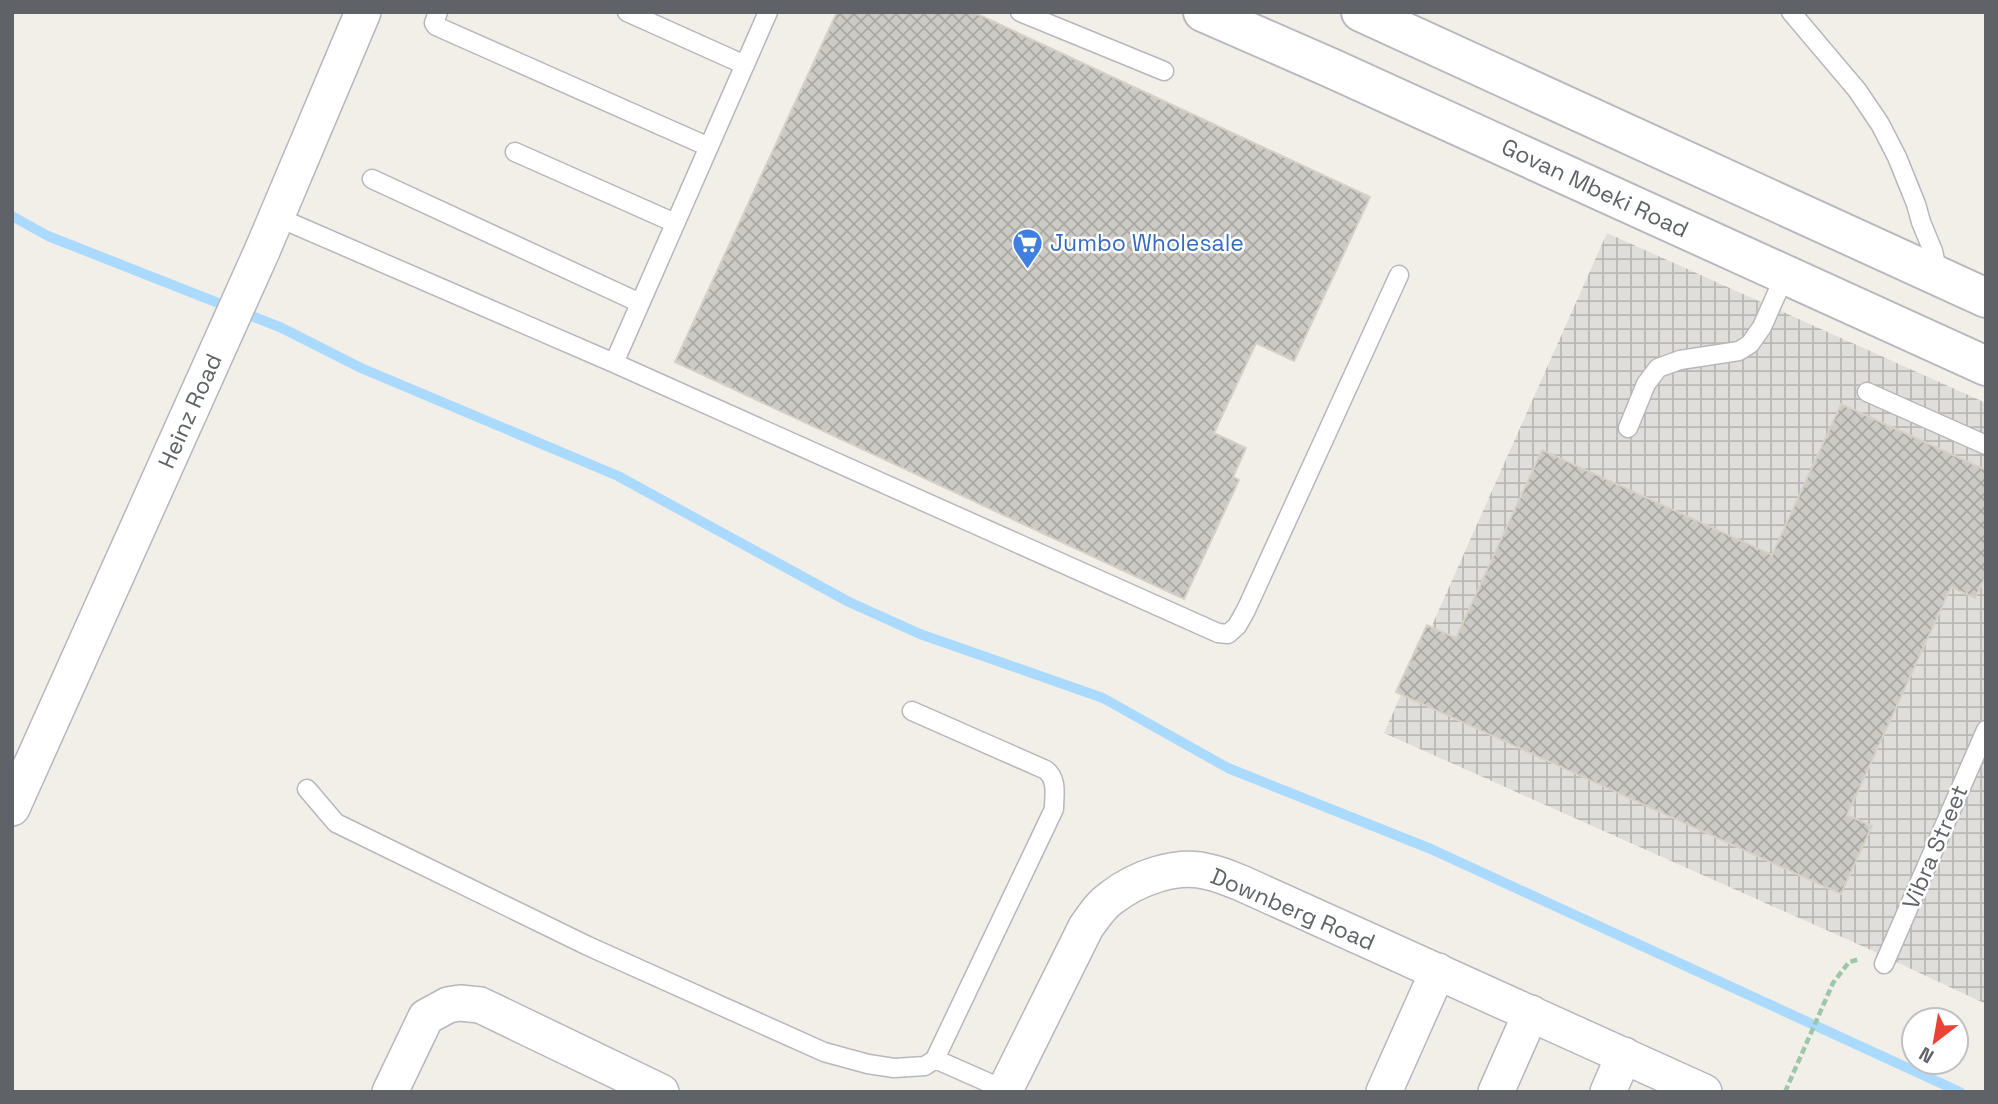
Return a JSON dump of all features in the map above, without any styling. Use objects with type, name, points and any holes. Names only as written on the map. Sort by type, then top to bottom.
[{"type":"main road","name":"Govan Mbeki Road","points":[[1203,12],[1986,366]]},
{"type":"main road","points":[[1362,12],[1986,298]]},
{"type":"street","name":"Heinz Road","points":[[12,808],[277,217],[363,12]]},
{"type":"street","name":"Downberg Road","points":[[1004,1091],[1086,927],[1109,899],[1143,879],[1185,870],[1207,871],[1241,883],[1704,1092]]},
{"type":"street","points":[[1384,1092],[1438,971]]},
{"type":"street","points":[[390,1092],[426,1017],[438,1009],[460,1003],[480,1005],[661,1092]]},
{"type":"street","points":[[1496,1092],[1531,1013]]},
{"type":"street","points":[[1608,1092],[1624,1055]]},
{"type":"lane","points":[[438,12],[436,26],[709,147]]},
{"type":"lane","points":[[627,12],[745,65]]},
{"type":"lane","points":[[614,363],[768,12]]},
{"type":"lane","points":[[1020,12],[1164,71]]},
{"type":"lane","points":[[1791,12],[1857,90],[1880,124],[1916,204],[1939,277]]},
{"type":"lane","points":[[515,152],[676,223]]},
{"type":"lane","points":[[372,179],[640,303]]},
{"type":"lane","points":[[277,217],[614,363],[1218,633],[1227,634],[1237,626],[1246,610],[1399,275]]},
{"type":"lane","points":[[1628,428],[1646,384],[1658,368],[1680,360],[1740,351],[1750,344],[1762,327],[1785,275]]},
{"type":"lane","points":[[1867,393],[1986,445]]},
{"type":"lane","points":[[307,789],[336,824],[588,946],[824,1052],[867,1064],[894,1068],[925,1066],[934,1059],[1054,809],[1055,789],[1054,780],[1046,770],[912,711]]},
{"type":"lane","name":"Vibra Street","points":[[1884,964],[1986,730]]},
{"type":"lane","points":[[934,1059],[1004,1091]]},
{"type":"path","points":[[1785,1092],[1833,983]]},
{"type":"shaded area","points":[[1607,233],[1986,403],[1986,1004],[1384,733]]},
{"type":"building","name":"Jumbo Wholesale","points":[[837,12],[973,12],[1370,197],[1294,361],[1256,343],[1214,433],[1246,448],[1233,477],[1239,480],[1184,599],[675,362]]},
{"type":"building","points":[[1841,404],[1986,470],[1986,575],[1975,598],[1951,587],[1847,815],[1872,826],[1841,894],[1396,692],[1427,625],[1456,638],[1542,450],[1772,555]]},
{"type":"waterway","points":[[12,216],[48,236],[282,328],[361,368],[618,476],[849,602],[920,634],[1103,698],[1228,768],[1431,849],[1960,1092]]},
{"type":"place","name":"Jumbo Wholesale","points":[[1027,270]]}]
